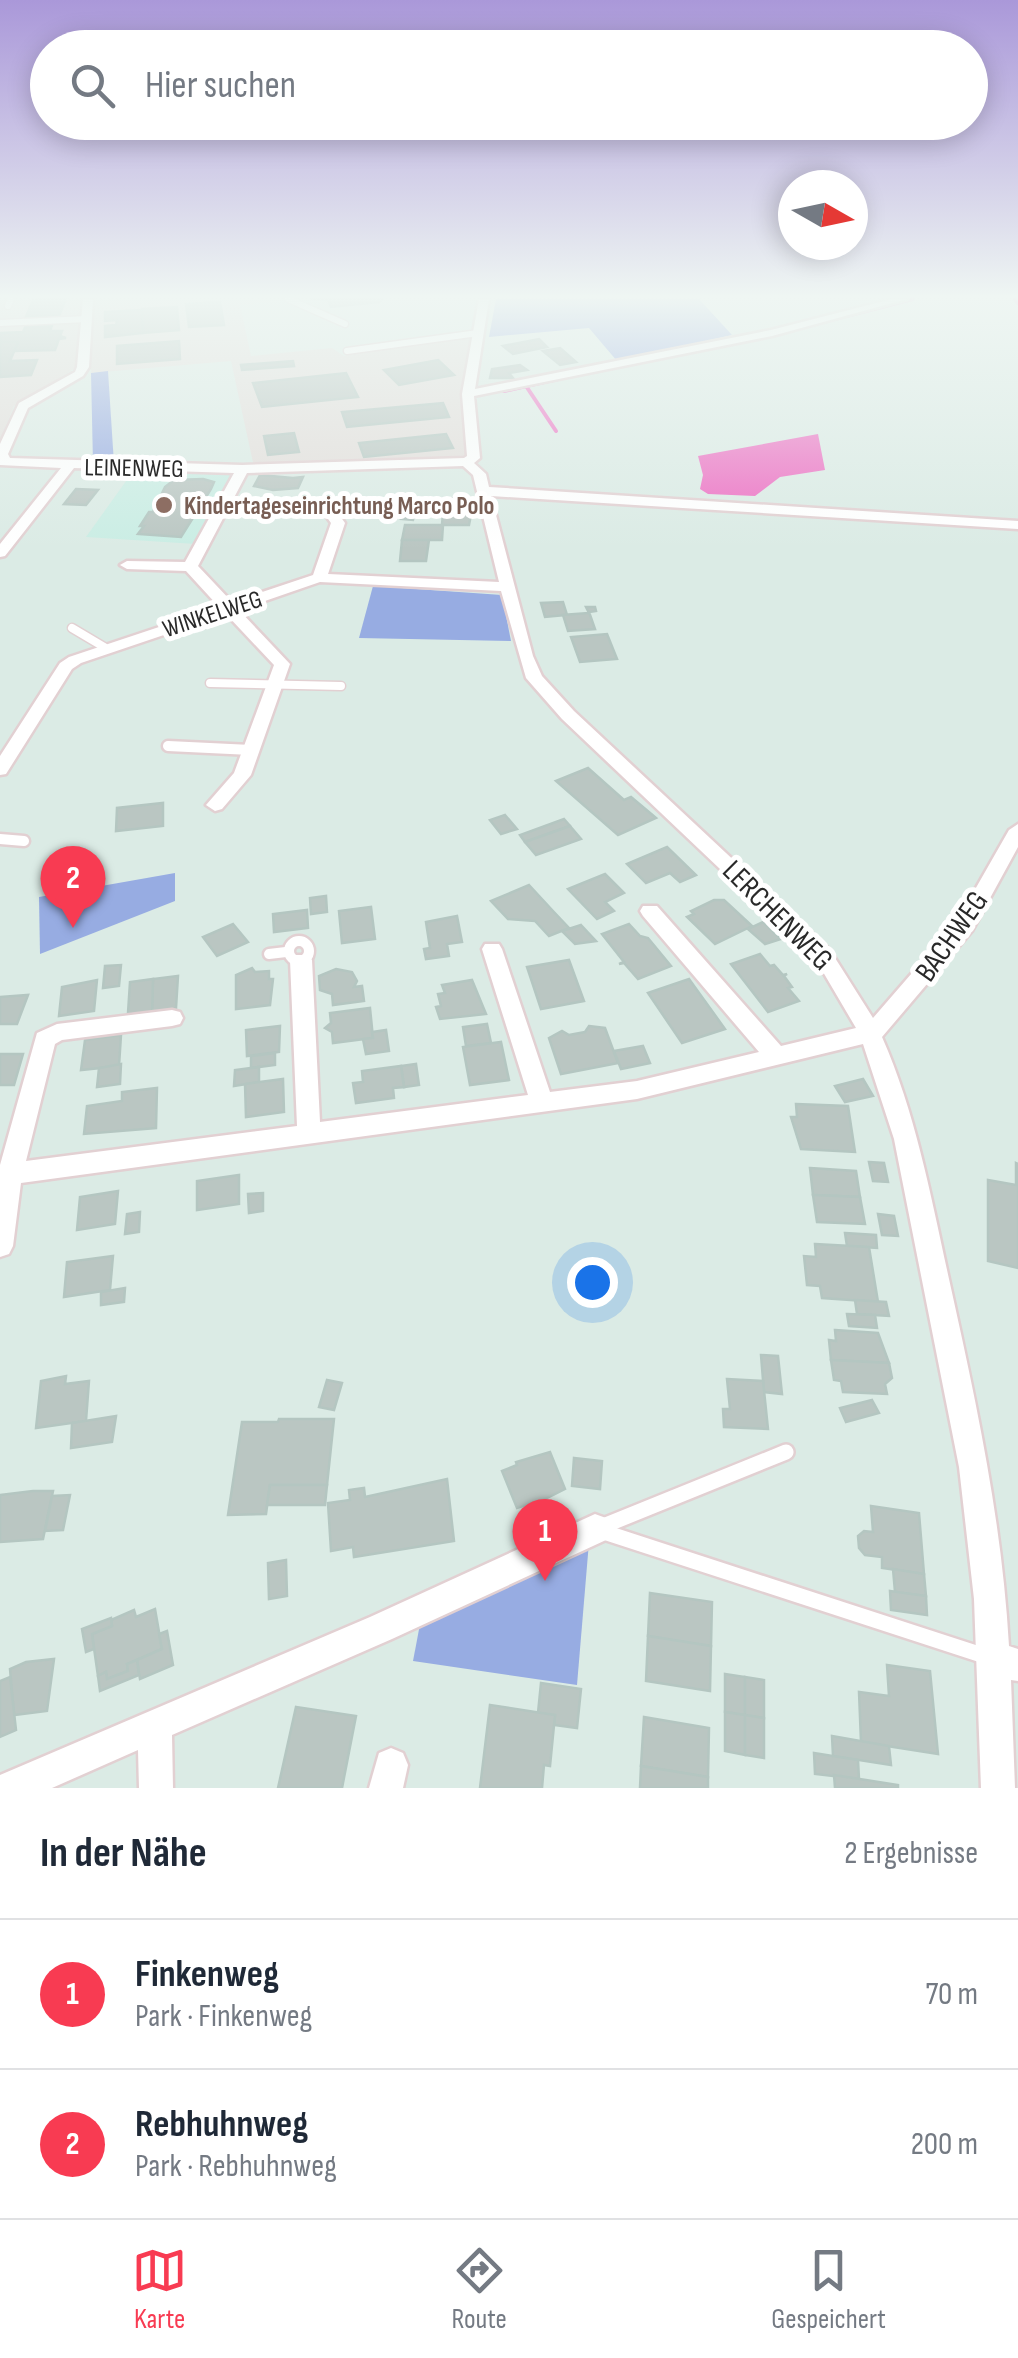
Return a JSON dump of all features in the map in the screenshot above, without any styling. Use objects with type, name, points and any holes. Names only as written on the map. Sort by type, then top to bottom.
[{"type":"street","name":"LEINENWEG","points":[[61,382],[23,406],[2,454],[2,463],[242,469],[466,462]]},
{"type":"street","points":[[466,462],[474,458],[470,382]]},
{"type":"street","points":[[468,394],[526,382]]},
{"type":"street","name":"LERCHENWEG","points":[[466,462],[480,474],[506,587],[534,678],[568,715],[823,954],[853,994],[873,1033],[901,1112],[962,1404],[1006,1662],[998,1788]]},
{"type":"street","points":[[0,553],[70,465]]},
{"type":"street","points":[[190,567],[242,469]]},
{"type":"street","points":[[483,491],[1018,525]]},
{"type":"street","points":[[319,578],[338,523],[330,512]]},
{"type":"street","points":[[126,565],[190,567],[282,664],[242,775],[215,805]]},
{"type":"street","name":"WINKELWEG","points":[[0,770],[66,666],[104,648],[319,578],[506,587]]},
{"type":"street","name":"BACHWEG","points":[[873,1033],[965,926],[1018,830]]},
{"type":"street","points":[[650,911],[776,1055]]},
{"type":"street","points":[[492,949],[542,1103]]},
{"type":"street","points":[[293,956],[309,1135]]},
{"type":"street","points":[[0,1246],[5,1174],[46,1040],[57,1032],[172,1018]]},
{"type":"street","points":[[5,1174],[637,1090],[873,1033]]},
{"type":"street","points":[[11,1788],[595,1529]]},
{"type":"street","points":[[155,1727],[156,1788]]},
{"type":"lane","points":[[72,628],[104,648]]},
{"type":"lane","points":[[210,682],[341,686]]},
{"type":"lane","points":[[168,746],[252,750]]},
{"type":"lane","points":[[0,839],[24,840]]},
{"type":"lane","points":[[269,954],[293,956]]},
{"type":"lane","points":[[595,1529],[786,1452]]},
{"type":"lane","points":[[595,1529],[1006,1662]]},
{"type":"shaded area","points":[[0,382],[52,382],[14,406],[0,439]]},
{"type":"shaded area","points":[[91,382],[109,382],[114,464],[93,463]]},
{"type":"shaded area","points":[[236,382],[463,382],[465,455],[457,461],[254,467]]},
{"type":"shaded area","points":[[818,434],[825,470],[780,477],[755,496],[708,494],[700,489],[703,475],[698,456]]},
{"type":"shaded area","name":"Kindertageseinrichtung Marco Polo","points":[[134,470],[236,473],[196,544],[86,537]]},
{"type":"shaded area","points":[[373,586],[502,595],[511,641],[359,638]]},
{"type":"shaded area","points":[[175,873],[175,901],[40,954],[39,897]]},
{"type":"shaded area","points":[[589,1542],[577,1685],[413,1661],[421,1619]]},
{"type":"building","points":[[351,382],[358,397],[262,407],[253,383]]},
{"type":"building","points":[[443,403],[449,417],[347,427],[342,412]]},
{"type":"building","points":[[294,433],[299,452],[268,455],[264,436]]},
{"type":"building","points":[[446,434],[453,448],[364,457],[359,443]]},
{"type":"building","points":[[260,475],[303,477],[298,488],[273,490],[254,486]]},
{"type":"building","points":[[174,480],[214,482],[181,537],[138,534],[165,487]]},
{"type":"building","points":[[76,489],[98,490],[86,505],[64,504]]},
{"type":"building","points":[[407,497],[419,498],[413,520],[401,519]]},
{"type":"building","points":[[444,498],[474,499],[469,525],[442,525]]},
{"type":"building","points":[[405,525],[443,525],[442,540],[402,540]]},
{"type":"building","points":[[402,540],[429,540],[426,561],[400,561]]},
{"type":"building","points":[[563,602],[567,615],[545,617],[541,603]]},
{"type":"building","points":[[586,607],[595,607],[596,611],[589,612],[595,629],[568,631],[563,615],[589,613]]},
{"type":"building","points":[[607,634],[617,659],[580,662],[571,637]]},
{"type":"building","points":[[588,768],[624,800],[631,797],[656,818],[618,835],[556,781]]},
{"type":"building","points":[[163,803],[163,826],[116,831],[117,808]]},
{"type":"building","points":[[505,815],[517,829],[501,834],[490,820]]},
{"type":"building","points":[[564,819],[570,826],[525,842],[520,835]]},
{"type":"building","points":[[570,826],[581,839],[536,855],[525,842]]},
{"type":"building","points":[[667,847],[696,875],[680,882],[670,873],[646,883],[627,864]]},
{"type":"building","points":[[605,874],[624,893],[605,902],[614,911],[597,919],[568,889]]},
{"type":"building","points":[[529,885],[569,928],[549,936],[535,921],[508,919],[491,901]]},
{"type":"building","points":[[326,896],[327,912],[311,914],[310,898]]},
{"type":"building","points":[[714,900],[724,900],[752,926],[715,944],[687,917]]},
{"type":"building","points":[[371,907],[375,939],[342,943],[339,911]]},
{"type":"building","points":[[307,910],[308,928],[274,932],[273,914]]},
{"type":"building","points":[[457,916],[462,942],[447,944],[449,956],[426,959],[424,949],[430,948],[426,922]]},
{"type":"building","points":[[763,922],[781,939],[765,944],[748,929]]},
{"type":"building","points":[[233,924],[248,942],[217,956],[203,937]]},
{"type":"building","points":[[629,924],[640,936],[648,938],[671,966],[638,979],[624,963],[619,964],[624,962],[602,934]]},
{"type":"building","points":[[581,925],[596,941],[575,944],[562,931]]},
{"type":"building","points":[[760,954],[770,966],[787,974],[784,976],[792,987],[788,988],[799,1001],[768,1012],[731,964]]},
{"type":"building","points":[[569,960],[584,1001],[541,1009],[527,967]]},
{"type":"building","points":[[121,965],[119,986],[103,988],[105,966]]},
{"type":"building","points":[[252,968],[255,972],[269,971],[269,979],[273,979],[270,1005],[236,1009],[236,975]]},
{"type":"building","points":[[336,969],[352,972],[357,981],[354,987],[362,986],[364,1001],[333,1005],[332,994],[320,990],[319,976]]},
{"type":"building","points":[[178,976],[176,1008],[152,1014],[153,979]]},
{"type":"building","points":[[153,979],[152,1014],[128,1013],[130,982]]},
{"type":"building","points":[[689,979],[725,1029],[682,1043],[648,993]]},
{"type":"building","points":[[97,980],[94,1011],[59,1016],[62,987]]},
{"type":"building","points":[[472,980],[486,1014],[440,1019],[436,1007],[441,1006],[438,994],[445,993],[442,985]]},
{"type":"building","points":[[28,995],[17,1024],[0,1024],[0,997]]},
{"type":"building","points":[[370,1008],[373,1038],[333,1043],[332,1032],[325,1028],[331,1023],[330,1013]]},
{"type":"building","points":[[487,1024],[491,1043],[466,1046],[463,1027]]},
{"type":"building","points":[[280,1026],[279,1052],[247,1056],[246,1030]]},
{"type":"building","points":[[589,1026],[605,1028],[618,1063],[561,1074],[549,1038],[562,1031],[569,1035],[585,1032]]},
{"type":"building","points":[[386,1030],[389,1051],[366,1054],[363,1039],[373,1038],[372,1032]]},
{"type":"building","points":[[121,1035],[119,1066],[81,1070],[85,1040]]},
{"type":"building","points":[[501,1042],[509,1080],[470,1085],[463,1047]]},
{"type":"building","points":[[643,1046],[650,1063],[621,1069],[614,1051]]},
{"type":"building","points":[[275,1053],[275,1065],[251,1068],[251,1056]]},
{"type":"building","points":[[0,1054],[23,1054],[14,1085],[0,1085]]},
{"type":"building","points":[[121,1064],[120,1084],[97,1087],[99,1068]]},
{"type":"building","points":[[416,1064],[419,1085],[404,1087],[401,1066]]},
{"type":"building","points":[[401,1066],[404,1087],[393,1088],[394,1098],[356,1103],[353,1083],[363,1082],[362,1071]]},
{"type":"building","points":[[259,1067],[259,1082],[234,1086],[235,1070]]},
{"type":"building","points":[[283,1079],[284,1112],[246,1117],[245,1084]]},
{"type":"building","points":[[863,1079],[873,1096],[845,1102],[835,1086]]},
{"type":"building","points":[[157,1088],[156,1128],[84,1134],[87,1106],[122,1101],[122,1092]]},
{"type":"building","points":[[796,1104],[848,1106],[855,1152],[801,1149],[791,1117],[797,1117]]},
{"type":"building","points":[[869,1162],[884,1163],[888,1182],[873,1181]]},
{"type":"building","points":[[1016,1163],[1018,1268],[988,1261],[988,1180],[1016,1185]]},
{"type":"building","points":[[810,1168],[856,1171],[860,1197],[813,1195]]},
{"type":"building","points":[[239,1175],[239,1204],[197,1210],[197,1181]]},
{"type":"building","points":[[118,1191],[115,1224],[77,1230],[80,1197]]},
{"type":"building","points":[[263,1193],[263,1211],[249,1213],[248,1194]]},
{"type":"building","points":[[813,1195],[860,1197],[865,1224],[817,1222]]},
{"type":"building","points":[[140,1212],[139,1232],[125,1234],[127,1214]]},
{"type":"building","points":[[878,1214],[894,1216],[898,1236],[882,1235]]},
{"type":"building","points":[[845,1233],[876,1235],[877,1248],[847,1246]]},
{"type":"building","points":[[815,1244],[869,1247],[878,1302],[822,1298],[820,1286],[807,1285],[804,1256],[816,1257]]},
{"type":"building","points":[[113,1256],[110,1290],[64,1297],[67,1262]]},
{"type":"building","points":[[125,1288],[124,1302],[101,1305],[101,1292]]},
{"type":"building","points":[[855,1300],[886,1302],[889,1316],[857,1314]]},
{"type":"building","points":[[847,1314],[875,1315],[877,1328],[849,1326]]},
{"type":"building","points":[[835,1330],[878,1333],[889,1363],[831,1360],[829,1340],[836,1341]]},
{"type":"building","points":[[761,1355],[778,1356],[782,1394],[764,1392]]},
{"type":"building","points":[[831,1360],[889,1363],[892,1378],[885,1384],[887,1394],[843,1392],[841,1381],[834,1380]]},
{"type":"building","points":[[66,1376],[65,1384],[89,1381],[86,1421],[36,1428],[41,1381]]},
{"type":"building","points":[[727,1379],[763,1381],[768,1429],[724,1427],[723,1409],[730,1409]]},
{"type":"building","points":[[327,1380],[342,1383],[334,1410],[319,1407]]},
{"type":"building","points":[[872,1400],[879,1413],[846,1422],[840,1408]]},
{"type":"building","points":[[116,1416],[112,1442],[71,1448],[72,1423]]},
{"type":"building","points":[[334,1419],[327,1485],[270,1485],[266,1514],[228,1515],[242,1422]]},
{"type":"building","points":[[550,1452],[565,1489],[533,1505],[517,1508],[502,1471],[517,1465],[516,1462]]},
{"type":"building","points":[[574,1458],[602,1461],[600,1489],[572,1486]]},
{"type":"building","points":[[447,1479],[454,1541],[354,1557],[353,1547],[331,1551],[328,1503],[350,1500],[349,1490],[364,1488],[365,1497]]},
{"type":"building","points":[[270,1485],[327,1485],[325,1505],[267,1505]]},
{"type":"building","points":[[53,1491],[43,1539],[0,1542],[0,1495]]},
{"type":"building","points":[[70,1495],[63,1530],[45,1531],[52,1496]]},
{"type":"building","points":[[871,1506],[919,1513],[924,1574],[882,1568],[882,1557],[865,1555],[859,1548],[858,1536],[864,1531],[873,1532]]},
{"type":"building","points":[[286,1560],[287,1596],[269,1599],[268,1563]]},
{"type":"building","points":[[893,1569],[924,1574],[926,1596],[895,1592]]},
{"type":"building","points":[[890,1591],[926,1596],[927,1615],[891,1610]]},
{"type":"building","points":[[650,1593],[712,1602],[711,1646],[648,1636]]},
{"type":"building","points":[[155,1609],[162,1649],[127,1664],[128,1671],[107,1679],[106,1672],[98,1676],[92,1634],[134,1610],[136,1617]]},
{"type":"building","points":[[111,1618],[112,1626],[92,1634],[94,1649],[86,1652],[82,1629]]},
{"type":"building","points":[[167,1631],[173,1665],[140,1679],[137,1660],[162,1649],[159,1634]]},
{"type":"building","points":[[648,1636],[711,1646],[710,1691],[646,1681]]},
{"type":"building","points":[[54,1659],[47,1711],[14,1715],[10,1669],[26,1662]]},
{"type":"building","points":[[137,1660],[139,1675],[100,1691],[98,1676],[106,1672],[107,1679],[128,1671],[127,1664]]},
{"type":"building","points":[[887,1665],[930,1671],[938,1754],[861,1742],[859,1692],[889,1696]]},
{"type":"building","points":[[725,1674],[745,1677],[745,1715],[725,1712]]},
{"type":"building","points":[[10,1677],[16,1730],[0,1737],[0,1681]]},
{"type":"building","points":[[745,1677],[764,1680],[764,1718],[745,1715]]},
{"type":"building","points":[[541,1683],[581,1689],[577,1728],[554,1725],[555,1715],[538,1713]]},
{"type":"building","points":[[490,1705],[555,1715],[550,1766],[544,1765],[542,1788],[480,1788]]},
{"type":"building","points":[[296,1707],[356,1716],[342,1788],[278,1788]]},
{"type":"building","points":[[725,1712],[745,1715],[745,1755],[725,1751]]},
{"type":"building","points":[[745,1715],[764,1718],[764,1758],[745,1755]]},
{"type":"building","points":[[644,1717],[709,1728],[708,1777],[641,1766]]},
{"type":"building","points":[[832,1736],[889,1746],[891,1765],[833,1756]]},
{"type":"building","points":[[814,1753],[858,1760],[859,1779],[815,1774]]},
{"type":"building","points":[[641,1766],[708,1777],[708,1788],[640,1788]]},
{"type":"building","points":[[834,1775],[898,1785],[898,1788],[835,1788]]},
{"type":"waterway","points":[[526,386],[542,382]]},
{"type":"waterway","points":[[504,391],[526,386]]},
{"type":"waterway","points":[[526,386],[556,431]]},
{"type":"place","name":"Kindertageseinrichtung Marco Polo","points":[[164,505]]},
{"type":"place","name":"Rebhuhnweg","points":[[73,928]]},
{"type":"place","name":"Finkenweg","points":[[545,1581]]}]
